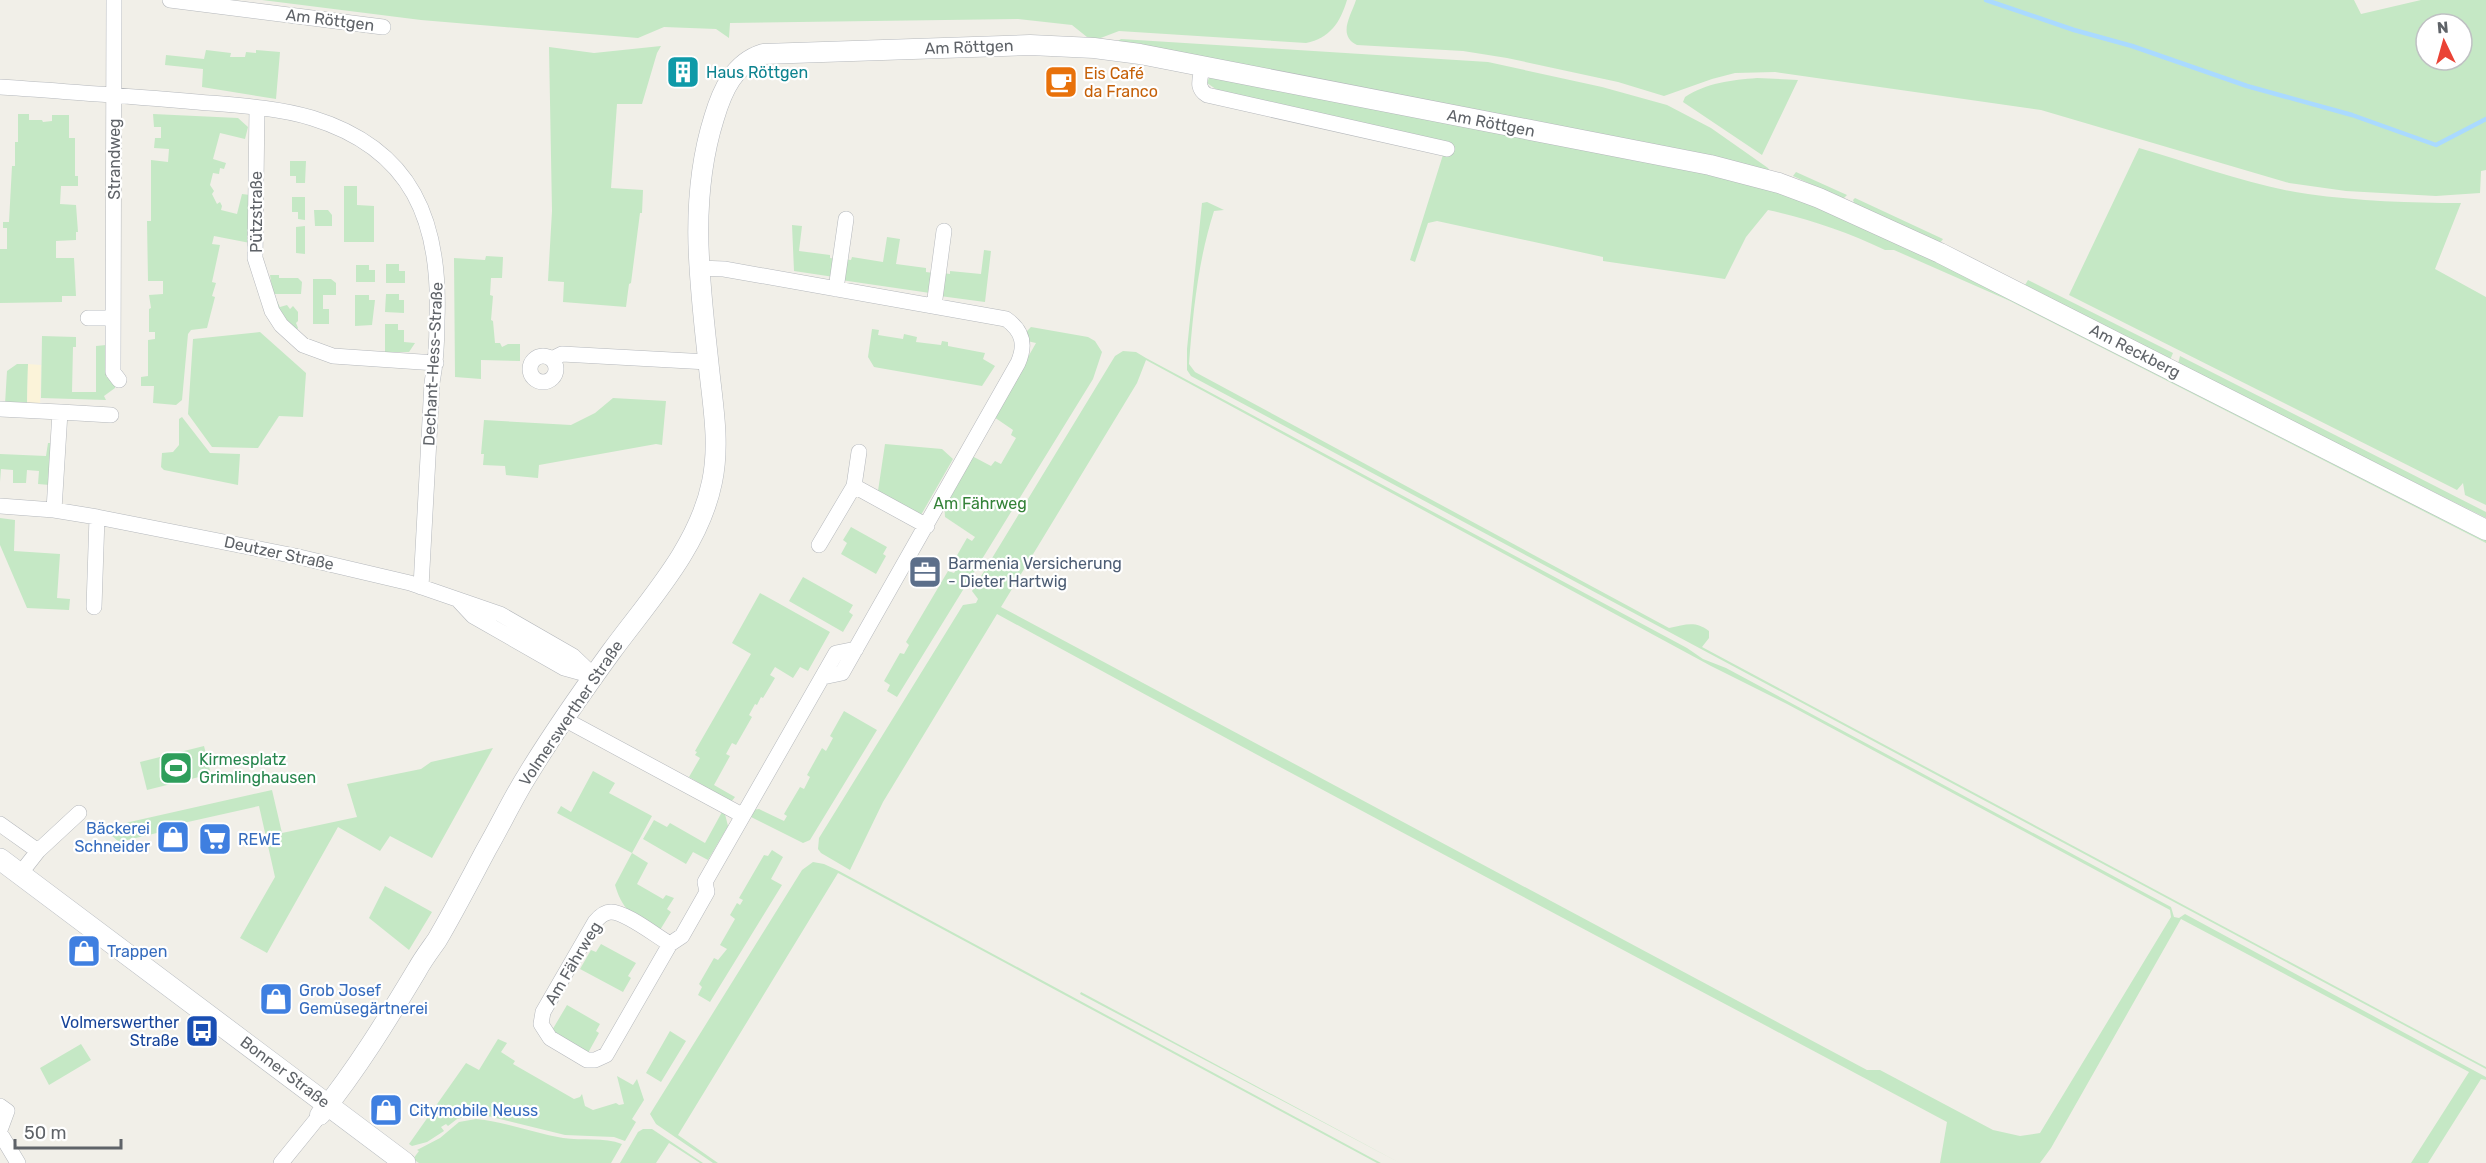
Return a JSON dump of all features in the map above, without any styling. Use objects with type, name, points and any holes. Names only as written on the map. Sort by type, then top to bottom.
[{"type":"main road","name":"Bonner Straße","points":[[0,859],[325,1110],[405,1163]]},
{"type":"street","name":"Strandweg","points":[[114,0],[113,372],[119,380]]},
{"type":"street","name":"Am Röttgen","points":[[170,0],[383,27]]},
{"type":"street","name":"Am Röttgen","points":[[738,70],[754,57],[773,53],[1030,45],[1095,48],[1140,54],[1202,68],[1710,165],[1779,183]]},
{"type":"street","name":"Am Röttgen","points":[[1202,68],[1199,84],[1201,91],[1207,95],[1447,149]]},
{"type":"street","name":"Volmerswerther Straße","points":[[280,1163],[355,1071],[436,940],[526,778],[594,676],[669,575],[692,537],[705,508],[716,459],[697,222],[705,154],[718,105],[723,91],[738,70]]},
{"type":"street","name":"Dechant-Hess-Straße","points":[[0,87],[257,108],[311,118],[351,134],[385,158],[411,189],[426,219],[434,248],[438,297],[436,363],[432,383],[421,587]]},
{"type":"street","name":"Pützstraße","points":[[257,108],[255,258],[272,311],[281,325],[303,345],[333,356],[436,363]]},
{"type":"street","name":"Am Reckberg","points":[[1779,183],[1873,221],[1940,253],[2486,530]]},
{"type":"street","points":[[836,289],[846,219]]},
{"type":"street","points":[[934,306],[944,231]]},
{"type":"street","name":"Am Fährweg","points":[[670,944],[622,915],[611,912],[602,915],[595,922],[543,1012],[541,1024],[546,1034],[587,1060],[603,1057],[670,944],[682,936],[707,892],[705,882],[836,653],[856,649],[1018,363],[1023,346],[1018,329],[1006,319],[724,269],[699,268]]},
{"type":"street","points":[[88,318],[113,318]]},
{"type":"street","points":[[552,359],[562,354],[708,362]]},
{"type":"street","points":[[0,409],[111,416]]},
{"type":"street","points":[[54,510],[60,412]]},
{"type":"street","points":[[819,545],[854,486],[859,452]]},
{"type":"street","points":[[854,486],[927,526]]},
{"type":"street","name":"Deutzer Straße","points":[[0,506],[54,510],[97,517],[344,566],[421,587],[459,600],[473,616],[564,668],[594,676]]},
{"type":"street","points":[[94,607],[97,517]]},
{"type":"street","points":[[564,719],[742,815]]},
{"type":"street","points":[[20,874],[38,851],[79,813]]},
{"type":"street","points":[[0,824],[38,851]]},
{"type":"street","points":[[0,1106],[7,1111],[0,1131],[18,1163]]},
{"type":"green space","points":[[262,0],[1347,0],[1333,28],[1322,37],[1306,43],[1119,31],[1098,39],[1087,37],[1072,25],[1018,19],[730,23],[729,38],[716,29],[664,27],[638,38],[421,20]]},
{"type":"green space","points":[[1356,0],[2354,0],[2361,14],[2421,0],[2486,0],[2486,170],[2481,171],[2480,193],[2436,196],[2346,191],[2289,183],[2041,110],[1775,72],[1735,73],[1664,96],[1618,82],[1507,58],[1463,51],[1357,45],[1348,36],[1349,19]]},
{"type":"green space","points":[[1121,39],[1488,62],[1602,87],[1667,105],[1711,128],[1768,168],[1770,172],[1119,45],[1118,41]]},
{"type":"green space","points":[[661,46],[642,104],[617,104],[611,188],[643,190],[642,213],[640,213],[626,307],[563,302],[564,282],[548,281],[552,211],[549,47],[594,53]]},
{"type":"green space","points":[[206,50],[231,53],[230,57],[245,57],[246,52],[256,53],[256,50],[280,52],[276,99],[202,87],[203,69],[165,65],[166,55],[204,59]]},
{"type":"green space","points":[[1210,75],[1701,171],[1776,191],[1861,223],[2486,537],[2486,543],[2010,301],[1894,250],[1885,250],[1828,227],[1768,210],[1746,237],[1725,279],[1603,261],[1603,257],[1437,221],[1428,223],[1415,262],[1410,260],[1447,142],[1223,94],[1207,83]]},
{"type":"green space","points":[[1757,78],[1798,80],[1762,155],[1683,102],[1685,97],[1710,85]]},
{"type":"green space","points":[[18,114],[29,114],[29,120],[42,120],[43,122],[52,121],[52,115],[69,115],[69,138],[75,138],[75,176],[78,176],[78,186],[61,186],[60,204],[76,205],[78,232],[76,232],[76,240],[56,241],[56,258],[74,258],[76,296],[62,296],[62,302],[0,303],[0,249],[7,249],[7,228],[3,228],[3,222],[9,222],[12,166],[15,166],[15,142],[18,142]]},
{"type":"green space","points":[[153,114],[238,118],[248,127],[245,139],[220,133],[213,159],[226,163],[224,169],[220,168],[219,174],[213,173],[210,185],[217,204],[220,202],[222,206],[221,210],[237,214],[242,194],[250,195],[250,243],[214,236],[212,244],[220,245],[212,282],[216,283],[212,296],[215,297],[207,328],[191,330],[188,334],[182,400],[176,405],[153,403],[154,386],[141,386],[141,377],[148,376],[148,340],[155,339],[155,332],[149,332],[149,309],[151,308],[149,295],[163,294],[163,281],[148,281],[147,221],[151,221],[151,160],[168,162],[169,149],[154,148],[155,138],[161,138],[161,127],[154,127]]},
{"type":"green space","points":[[2139,148],[2244,180],[2287,190],[2365,200],[2461,203],[2435,269],[2486,297],[2486,505],[2465,495],[2463,483],[2457,490],[2069,295]]},
{"type":"green space","points":[[290,161],[306,161],[305,183],[296,183],[296,176],[290,176]]},
{"type":"green space","points":[[1796,172],[1847,195],[1843,199],[1793,176]]},
{"type":"green space","points":[[344,186],[357,186],[357,205],[374,206],[374,242],[344,242]]},
{"type":"green space","points":[[292,197],[305,197],[305,220],[298,219],[298,212],[292,212]]},
{"type":"green space","points":[[1855,198],[1943,239],[1940,243],[1855,205],[1853,200]]},
{"type":"green space","points":[[1207,202],[1224,210],[1214,211],[1200,268],[1189,364],[1195,372],[1669,628],[1690,624],[1699,625],[1709,631],[1709,638],[1702,647],[2486,1069],[1191,376],[1187,370],[1187,349],[1202,203]]},
{"type":"green space","points":[[314,210],[328,210],[332,215],[332,226],[315,226]]},
{"type":"green space","points":[[792,225],[802,226],[799,251],[830,255],[830,258],[837,259],[834,277],[794,271]]},
{"type":"green space","points":[[305,226],[305,254],[296,253],[296,227]]},
{"type":"green space","points":[[887,237],[900,239],[896,264],[926,268],[926,272],[933,273],[930,293],[841,280],[844,259],[851,260],[852,257],[883,262]]},
{"type":"green space","points":[[984,250],[991,251],[985,302],[940,296],[943,273],[950,274],[950,271],[981,274]]},
{"type":"green space","points":[[486,256],[503,257],[502,278],[491,278],[490,295],[493,296],[491,320],[495,343],[500,343],[502,347],[508,344],[520,344],[520,361],[481,360],[481,379],[455,377],[454,258],[485,260]]},
{"type":"green space","points":[[386,264],[399,264],[399,271],[405,271],[405,283],[386,283]]},
{"type":"green space","points":[[356,265],[369,265],[369,270],[375,270],[375,282],[356,282]]},
{"type":"green space","points":[[270,275],[279,275],[279,278],[298,278],[302,282],[301,294],[273,294]]},
{"type":"green space","points":[[313,279],[331,279],[336,283],[336,295],[323,295],[323,309],[329,309],[329,324],[313,324]]},
{"type":"green space","points":[[2028,280],[2173,353],[2170,360],[2025,285]]},
{"type":"green space","points":[[386,294],[399,294],[399,300],[404,300],[404,313],[385,312]]},
{"type":"green space","points":[[355,295],[369,295],[369,300],[375,300],[372,325],[355,326]]},
{"type":"green space","points":[[277,301],[280,307],[287,305],[290,309],[293,306],[298,312],[296,323],[298,328],[295,333],[274,302]]},
{"type":"green space","points":[[385,324],[398,324],[398,330],[404,330],[404,342],[415,343],[409,352],[385,352]]},
{"type":"green space","points":[[1031,327],[1088,337],[1095,341],[1102,352],[1093,379],[897,697],[887,691],[890,685],[884,681],[900,653],[904,654],[909,645],[906,642],[948,571],[954,573],[958,567],[952,564],[967,538],[972,541],[975,537],[945,517],[944,501],[972,456],[991,466],[995,461],[1001,464],[1016,438],[1011,435],[1013,430],[994,417],[1036,343],[1027,341],[1025,333]]},
{"type":"green space","points":[[872,329],[879,330],[878,335],[903,339],[904,334],[917,337],[916,342],[941,345],[942,341],[948,342],[948,346],[985,353],[983,359],[995,366],[982,386],[874,367],[868,357]]},
{"type":"green space","points":[[260,332],[306,373],[303,417],[279,416],[258,448],[212,447],[188,414],[193,339]]},
{"type":"green space","points":[[42,336],[76,337],[76,347],[73,347],[72,392],[96,392],[96,346],[106,345],[106,377],[115,378],[115,388],[104,396],[106,400],[41,398]]},
{"type":"green space","points":[[1123,351],[1136,352],[1687,648],[1703,659],[1726,668],[2171,907],[2174,917],[2179,918],[2185,914],[2486,1077],[2486,1080],[2481,1079],[2428,1163],[2411,1163],[2469,1072],[2181,919],[2051,1148],[2040,1163],[1940,1163],[1947,1122],[1352,806],[997,614],[883,802],[850,870],[821,853],[818,849],[819,838],[963,605],[976,603],[978,599],[972,591],[1115,356]],"holes":[[[1146,360],[1711,666],[1787,704],[2170,910],[2171,917],[2040,1133],[2020,1136],[1993,1130],[1880,1070],[1867,1070],[1001,607],[1137,383]]]},
{"type":"green space","points":[[2180,356],[2486,512],[2486,518],[2178,364]]},
{"type":"green space","points":[[17,364],[28,364],[27,408],[5,404],[7,371]]},
{"type":"green space","points":[[613,398],[666,401],[662,445],[656,444],[539,465],[538,478],[506,475],[505,466],[483,465],[484,454],[481,454],[484,420],[571,425],[595,413]]},
{"type":"green space","points":[[182,417],[210,453],[240,454],[238,485],[164,470],[161,467],[162,453],[173,452],[179,445],[179,419]]},
{"type":"green space","points":[[48,443],[53,443],[50,485],[38,484],[39,471],[27,470],[26,483],[13,483],[13,470],[1,469],[0,482],[0,454],[46,456]]},
{"type":"green space","name":"Am Fährweg","points":[[885,444],[942,449],[953,459],[921,515],[878,491]]},
{"type":"green space","points":[[0,518],[15,520],[14,551],[60,554],[57,598],[70,599],[69,610],[27,608],[0,545]]},
{"type":"green space","points":[[851,527],[887,547],[883,554],[886,556],[876,574],[841,554],[847,543],[843,540]]},
{"type":"green space","points":[[803,577],[853,605],[849,612],[853,615],[843,632],[789,601]]},
{"type":"green space","points":[[760,593],[830,632],[808,671],[800,667],[793,678],[775,667],[770,675],[775,678],[763,698],[761,697],[757,705],[755,704],[749,715],[752,717],[736,745],[732,743],[726,754],[730,756],[714,785],[735,797],[731,802],[689,777],[700,758],[695,755],[697,752],[695,751],[751,654],[732,643]]},
{"type":"green space","points":[[844,711],[877,730],[810,840],[803,843],[749,816],[751,810],[759,809],[784,821],[787,816],[784,814],[800,787],[804,789],[810,777],[807,775],[822,748],[826,751],[833,738],[830,736]]},
{"type":"green space","name":"Kirmesplatz Grimlinghausen","points":[[204,746],[211,774],[147,790],[140,762]]},
{"type":"green space","points":[[493,748],[432,858],[390,836],[380,851],[338,827],[267,953],[240,938],[275,877],[259,806],[161,828],[161,832],[119,842],[103,828],[272,790],[282,833],[357,817],[347,784],[421,769],[431,762]]},
{"type":"green space","points":[[593,771],[615,783],[609,793],[652,816],[632,853],[557,813],[561,806],[571,812]]},
{"type":"green space","points":[[722,812],[725,814],[728,826],[708,860],[693,852],[686,864],[643,839],[654,820],[667,827],[670,823],[705,843]]},
{"type":"green space","points":[[772,850],[783,857],[771,879],[782,885],[710,1002],[698,995],[702,987],[699,984],[714,958],[718,960],[727,949],[720,945],[735,919],[730,915],[737,903],[740,905],[743,900],[739,898],[764,855],[768,856]]},
{"type":"green space","points":[[632,853],[648,863],[637,884],[663,899],[666,895],[674,898],[667,909],[671,912],[660,930],[632,913],[618,895],[615,885]]},
{"type":"green space","points":[[813,862],[839,871],[1381,1163],[1377,1163],[838,873],[678,1135],[718,1163],[713,1163],[656,1124],[650,1114],[802,870]]},
{"type":"green space","points":[[385,886],[432,912],[409,950],[369,918]]},
{"type":"green space","points":[[601,944],[636,963],[628,976],[631,978],[623,992],[580,969],[591,950],[596,952]]},
{"type":"green space","points":[[1081,992],[1400,1163],[1080,994]]},
{"type":"green space","points":[[567,1005],[600,1024],[596,1031],[599,1033],[588,1053],[551,1032]]},
{"type":"green space","points":[[670,1031],[686,1041],[661,1082],[646,1073]]},
{"type":"green space","points":[[498,1039],[507,1043],[501,1052],[515,1061],[513,1064],[574,1099],[582,1094],[585,1106],[593,1110],[616,1103],[624,1104],[617,1076],[633,1085],[637,1079],[644,1100],[632,1119],[636,1122],[625,1141],[614,1137],[565,1135],[488,1116],[468,1116],[441,1127],[444,1131],[427,1142],[412,1146],[409,1144],[466,1063],[479,1070]]},
{"type":"green space","points":[[81,1044],[91,1060],[49,1085],[40,1068]]},
{"type":"green space","points":[[476,1119],[563,1138],[622,1144],[611,1163],[419,1163],[413,1159],[419,1151],[417,1150],[440,1138],[459,1122]]},
{"type":"green space","points":[[643,1129],[652,1129],[703,1163],[669,1143],[656,1163],[620,1163],[638,1132]]},
{"type":"sand","points":[[28,364],[41,365],[40,408],[27,408]]},
{"type":"waterway","points":[[1986,0],[2074,30],[2132,46],[2247,86],[2352,115],[2436,145],[2486,119]]},
{"type":"place","name":"Haus Röttgen","points":[[683,72]]},
{"type":"place","name":"Eis Café da Franco","points":[[1061,82]]},
{"type":"place","name":"Barmenia Versicherung - Dieter Hartwig","points":[[925,572]]},
{"type":"place","name":"Kirmesplatz Grimlinghausen","points":[[176,768]]},
{"type":"place","name":"Bäckerei Schneider","points":[[173,837]]},
{"type":"place","name":"REWE","points":[[215,839]]},
{"type":"place","name":"Trappen","points":[[84,951]]},
{"type":"place","name":"Grob Josef Gemüsegärtnerei","points":[[276,999]]},
{"type":"place","name":"Volmerswerther Straße","points":[[202,1031]]},
{"type":"place","name":"Citymobile Neuss","points":[[386,1110]]}]
